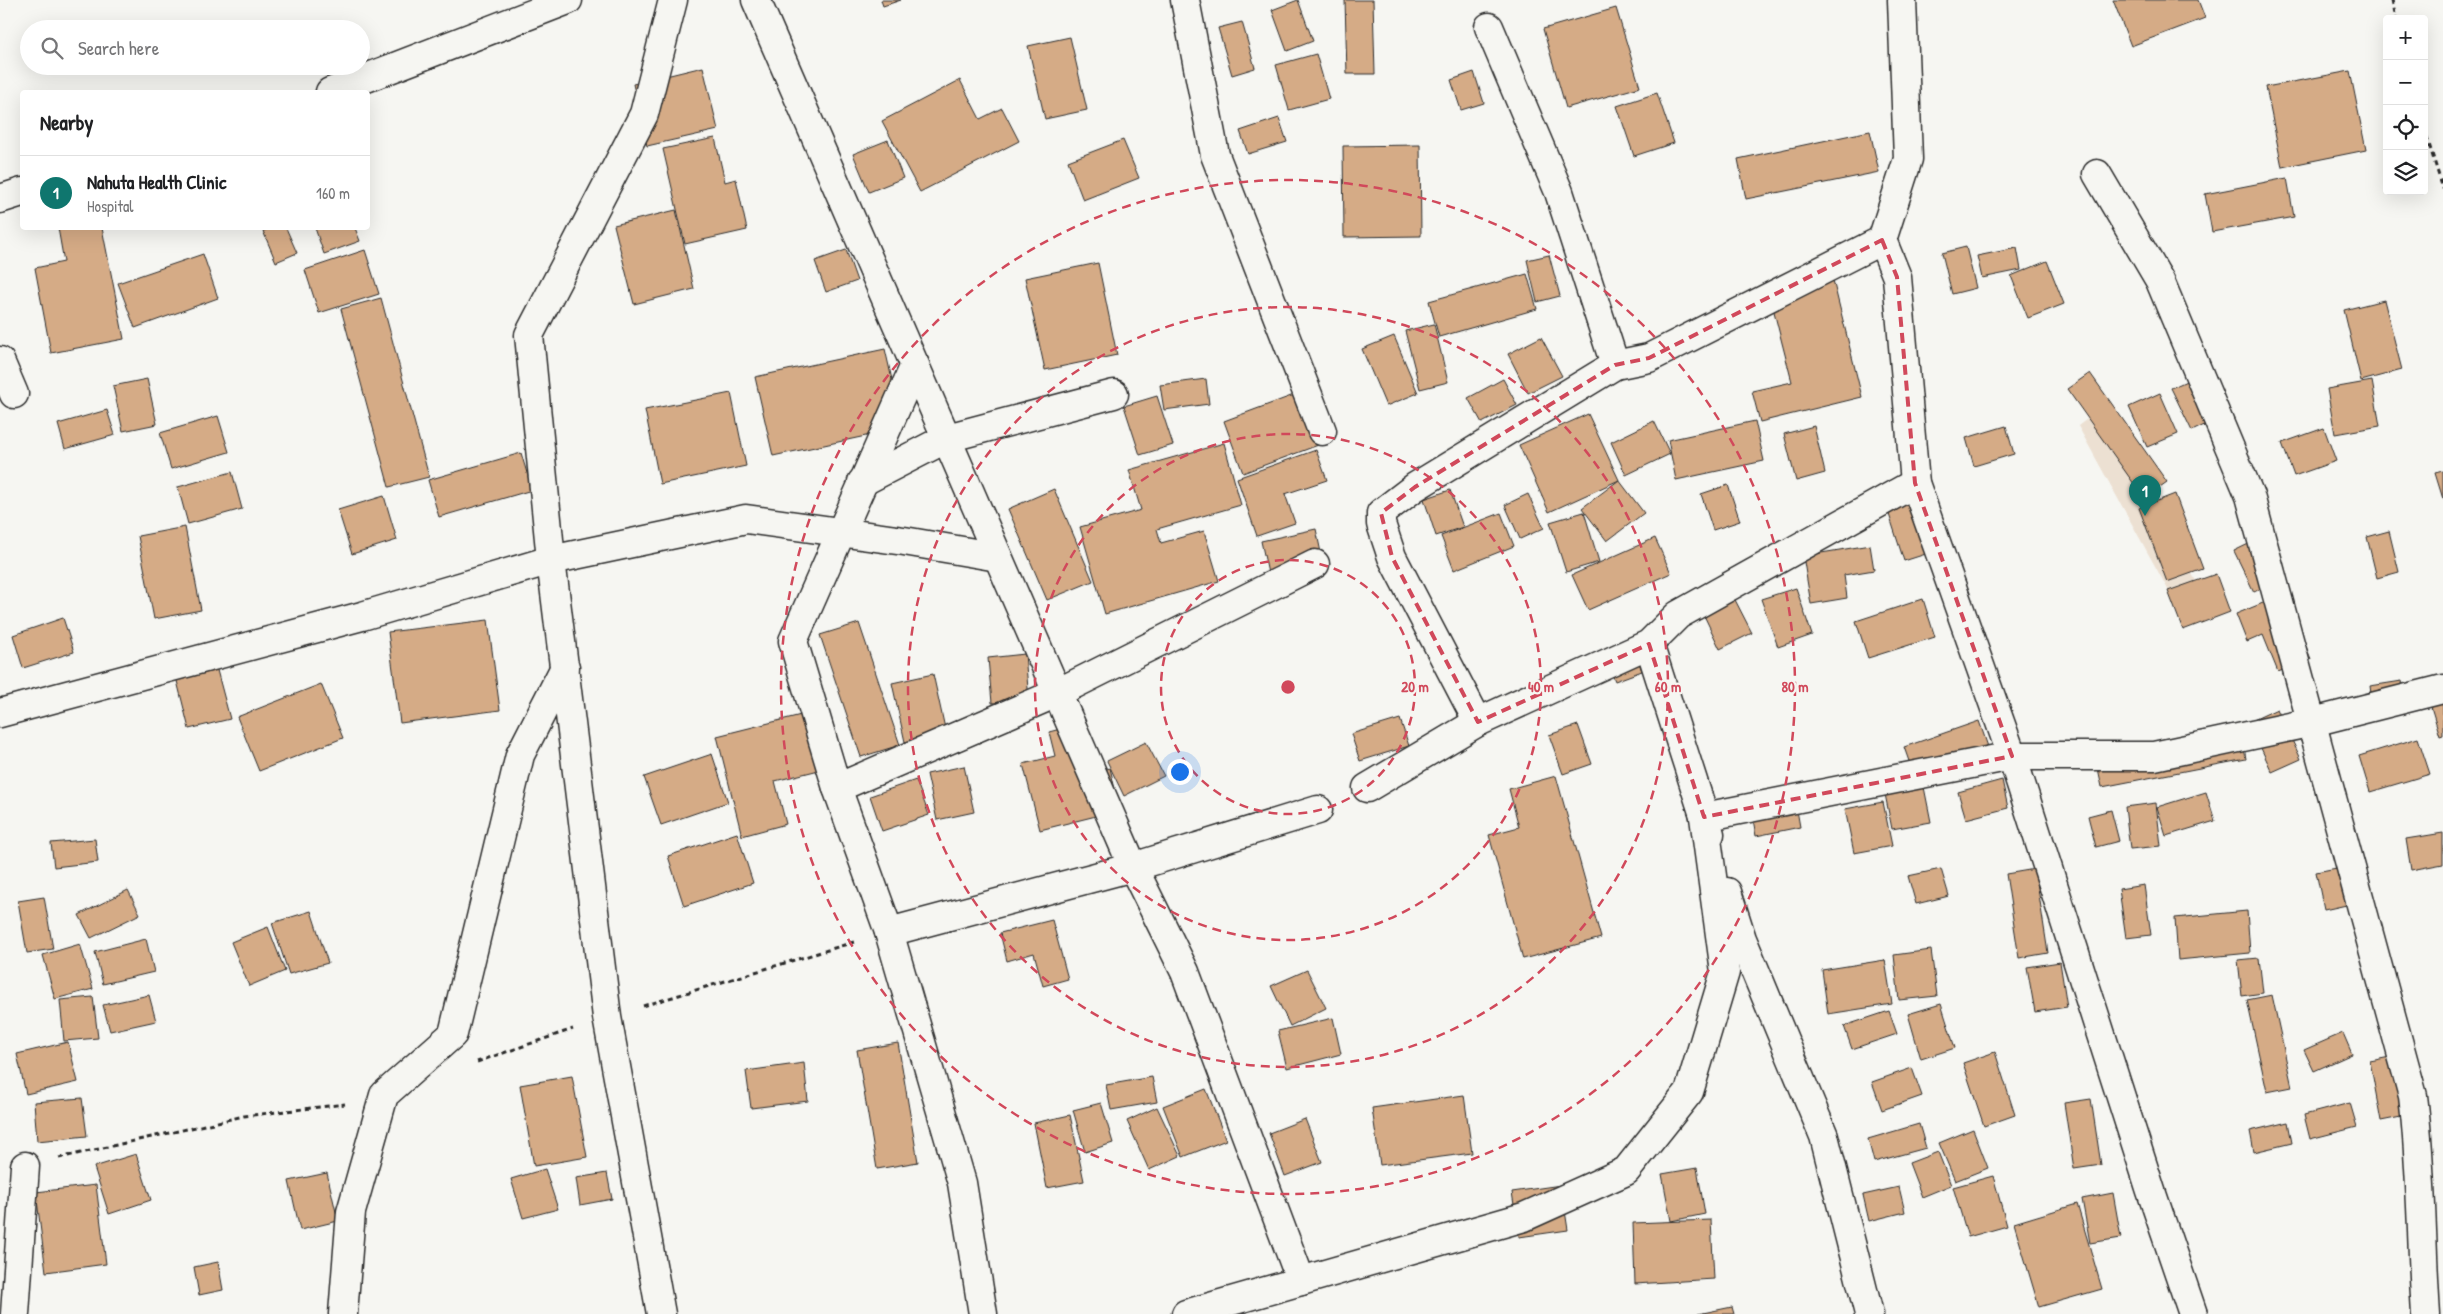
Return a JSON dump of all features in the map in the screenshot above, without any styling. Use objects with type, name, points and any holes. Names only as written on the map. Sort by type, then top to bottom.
[{"type":"street","points":[[335,90],[568,0]]},
{"type":"street","points":[[661,1314],[607,1016],[552,560],[529,335],[644,114],[673,0]]},
{"type":"street","points":[[756,0],[1133,867],[1185,972],[1301,1281]]},
{"type":"street","points":[[1185,0],[1215,155],[1322,431]]},
{"type":"street","points":[[1902,0],[1908,159],[1882,240],[1896,277],[1915,483],[2012,756],[2151,1191],[2193,1314]]},
{"type":"street","points":[[1489,27],[1559,192],[1615,365]]},
{"type":"street","points":[[2097,174],[2160,280],[2250,496],[2313,722],[2413,1096],[2420,1155],[2420,1225],[2433,1271],[2426,1314]]},
{"type":"street","points":[[0,199],[20,193]]},
{"type":"street","points":[[1478,722],[1392,557],[1381,524],[1381,513],[1415,487],[1615,365],[1648,358],[1882,240]]},
{"type":"street","points":[[0,361],[14,394]]},
{"type":"street","points":[[915,365],[792,641],[837,788],[889,932],[962,1183],[983,1314]]},
{"type":"street","points":[[862,482],[947,438],[1114,394]]},
{"type":"street","points":[[1367,788],[1478,722],[1648,644],[1678,615],[1915,483]]},
{"type":"street","points":[[0,713],[362,616],[552,560],[746,519],[998,557]]},
{"type":"street","points":[[837,788],[1057,693],[1315,564]]},
{"type":"street","points":[[1648,644],[1742,940],[1824,1136],[1870,1314]]},
{"type":"street","points":[[344,1314],[351,1212],[384,1095],[453,1034],[520,755],[565,667]]},
{"type":"street","points":[[1704,818],[2012,756],[2154,756],[2313,722],[2443,688]]},
{"type":"street","points":[[889,932],[1133,867],[1318,810]]},
{"type":"street","points":[[1186,1314],[1524,1217],[1626,1171],[1689,1092],[1724,972],[1704,818]]},
{"type":"street","points":[[15,1314],[25,1166]]},
{"type":"path","points":[[2392,0],[2395,15]]},
{"type":"path","points":[[2428,141],[2443,190]]},
{"type":"highlighted area","points":[[1882,240],[1897,277],[1915,483],[2012,756],[1704,817],[1649,644],[1478,722],[1392,557],[1381,513],[1415,487],[1615,365],[1649,358]]},
{"type":"shaded area","points":[[2104,406],[2209,606],[2182,615],[2078,426]]},
{"type":"building","points":[[881,0],[901,0],[883,6]]},
{"type":"building","points":[[1298,0],[1313,41],[1287,51],[1272,10]]},
{"type":"building","points":[[1345,0],[1373,0],[1375,74],[1347,74]]},
{"type":"building","points":[[2113,0],[2198,0],[2205,18],[2131,46]]},
{"type":"building","points":[[1616,8],[1640,87],[1566,108],[1543,29]]},
{"type":"building","points":[[1242,22],[1255,68],[1232,75],[1218,28]]},
{"type":"building","points":[[1070,37],[1087,110],[1045,119],[1028,46]]},
{"type":"building","points":[[1316,54],[1329,99],[1289,110],[1276,65]]},
{"type":"building","points":[[703,67],[718,130],[647,146],[633,84]]},
{"type":"building","points":[[2350,71],[2366,150],[2282,167],[2266,87]]},
{"type":"building","points":[[1474,72],[1484,103],[1461,110],[1451,80]]},
{"type":"building","points":[[960,80],[980,119],[1002,108],[1019,141],[920,192],[882,121]]},
{"type":"building","points":[[1657,93],[1674,143],[1634,156],[1617,106]]},
{"type":"building","points":[[1279,118],[1287,142],[1248,154],[1240,131]]},
{"type":"building","points":[[1870,131],[1879,172],[1746,199],[1738,159]]},
{"type":"building","points":[[715,138],[725,182],[736,179],[747,230],[685,244],[663,149]]},
{"type":"building","points":[[888,140],[903,178],[869,192],[853,154]]},
{"type":"building","points":[[1123,140],[1139,178],[1083,200],[1068,161]]},
{"type":"building","points":[[1420,145],[1421,236],[1344,237],[1343,146]]},
{"type":"building","points":[[2287,178],[2294,217],[2212,232],[2205,194]]},
{"type":"building","points":[[676,210],[694,289],[634,304],[614,225]]},
{"type":"building","points":[[58,230],[102,230],[124,339],[51,353],[35,268],[64,262]]},
{"type":"building","points":[[287,230],[297,253],[276,262],[263,231]]},
{"type":"building","points":[[316,230],[356,230],[360,241],[324,254]]},
{"type":"building","points":[[1966,247],[1976,288],[1952,294],[1942,253]]},
{"type":"building","points":[[2017,248],[2021,270],[1982,278],[1977,256]]},
{"type":"building","points":[[365,250],[379,294],[319,313],[305,270]]},
{"type":"building","points":[[846,250],[857,281],[826,292],[815,261]]},
{"type":"building","points":[[203,254],[218,298],[135,328],[118,283]]},
{"type":"building","points":[[1549,255],[1560,296],[1537,302],[1527,260]]},
{"type":"building","points":[[2047,261],[2064,304],[2028,318],[2011,276]]},
{"type":"building","points":[[1098,263],[1117,355],[1045,370],[1025,278]]},
{"type":"building","points":[[1527,274],[1537,309],[1439,337],[1429,301]]},
{"type":"building","points":[[1832,276],[1862,397],[1760,422],[1752,391],[1792,382],[1769,292]]},
{"type":"building","points":[[381,298],[429,477],[389,487],[341,309]]},
{"type":"building","points":[[2384,300],[2402,370],[2361,381],[2344,310]]},
{"type":"building","points":[[1434,324],[1448,382],[1420,389],[1405,331]]},
{"type":"building","points":[[1394,336],[1418,393],[1386,406],[1362,349]]},
{"type":"building","points":[[1541,337],[1562,376],[1528,393],[1508,354]]},
{"type":"building","points":[[885,349],[903,428],[773,456],[755,377]]},
{"type":"building","points":[[2090,373],[2167,482],[2144,498],[2067,389]]},
{"type":"building","points":[[2202,374],[2223,416],[2192,431],[2171,388]]},
{"type":"building","points":[[147,379],[157,424],[123,431],[113,386]]},
{"type":"building","points":[[1206,379],[1209,404],[1164,410],[1160,385]]},
{"type":"building","points":[[1503,379],[1517,405],[1482,423],[1468,398]]},
{"type":"building","points":[[2372,381],[2380,426],[2335,434],[2327,389]]},
{"type":"building","points":[[1302,392],[1321,444],[1243,473],[1224,421]]},
{"type":"building","points":[[731,393],[746,466],[660,484],[645,410]]},
{"type":"building","points":[[2160,393],[2178,434],[2147,447],[2129,407]]},
{"type":"building","points":[[1157,396],[1173,445],[1140,455],[1124,406]]},
{"type":"building","points":[[107,410],[115,435],[65,449],[58,424]]},
{"type":"building","points":[[1588,414],[1619,480],[1549,512],[1519,445]]},
{"type":"building","points":[[218,416],[229,452],[171,469],[160,433]]},
{"type":"building","points":[[1654,421],[1670,454],[1626,475],[1611,442]]},
{"type":"building","points":[[1755,421],[1764,461],[1676,480],[1668,440]]},
{"type":"building","points":[[1814,426],[1825,473],[1796,481],[1784,434]]},
{"type":"building","points":[[2006,426],[2014,454],[1974,466],[1966,438]]},
{"type":"building","points":[[2324,428],[2336,461],[2294,476],[2282,443]]},
{"type":"building","points":[[1224,443],[1241,505],[1157,529],[1161,543],[1204,531],[1219,581],[1105,614],[1080,527],[1141,510],[1129,470]]},
{"type":"building","points":[[1316,450],[1327,480],[1285,494],[1295,523],[1257,536],[1237,478]]},
{"type":"building","points":[[521,453],[532,490],[439,517],[428,480]]},
{"type":"building","points":[[2443,471],[2443,499],[2435,473]]},
{"type":"building","points":[[232,472],[242,509],[188,524],[178,487]]},
{"type":"building","points":[[1619,480],[1644,513],[1607,541],[1582,508]]},
{"type":"building","points":[[1728,485],[1740,521],[1713,530],[1701,494]]},
{"type":"building","points":[[1054,489],[1093,581],[1047,600],[1008,509]]},
{"type":"building","points":[[1450,490],[1463,527],[1436,536],[1424,499]]},
{"type":"building","points":[[1528,494],[1544,528],[1520,539],[1505,505]]},
{"type":"building","points":[[2175,494],[2203,569],[2167,582],[2139,508]]},
{"type":"building","points":[[384,496],[397,540],[352,554],[338,510]]},
{"type":"building","points":[[1915,499],[1932,552],[1904,561],[1887,508]]},
{"type":"building","points":[[1584,512],[1599,562],[1566,572],[1550,522]]},
{"type":"building","points":[[1501,513],[1514,546],[1454,570],[1441,536]]},
{"type":"building","points":[[185,527],[201,610],[154,619],[138,536]]},
{"type":"building","points":[[1316,529],[1324,567],[1269,578],[1261,541]]},
{"type":"building","points":[[2389,531],[2399,572],[2377,578],[2367,537]]},
{"type":"building","points":[[2263,537],[2283,578],[2254,592],[2234,551]]},
{"type":"building","points":[[1655,538],[1671,573],[1588,610],[1572,575]]},
{"type":"building","points":[[1870,545],[1874,570],[1844,575],[1847,598],[1811,604],[1803,556]]},
{"type":"building","points":[[2216,574],[2230,612],[2183,630],[2168,591]]},
{"type":"building","points":[[1796,588],[1812,635],[1778,647],[1761,599]]},
{"type":"building","points":[[1731,592],[1752,633],[1720,649],[1700,607]]},
{"type":"building","points":[[2285,594],[2311,659],[2278,672],[2263,635],[2247,642],[2236,614]]},
{"type":"building","points":[[1923,599],[1935,637],[1868,658],[1856,621]]},
{"type":"building","points":[[63,618],[74,652],[23,668],[13,635]]},
{"type":"building","points":[[488,620],[500,710],[400,723],[388,632]]},
{"type":"building","points":[[859,623],[900,745],[861,757],[820,635]]},
{"type":"building","points":[[1635,649],[1642,671],[1615,681],[1606,659]]},
{"type":"building","points":[[1025,654],[1029,700],[992,703],[988,658]]},
{"type":"building","points":[[214,659],[230,719],[189,729],[174,669]]},
{"type":"building","points":[[933,674],[946,733],[905,742],[892,683]]},
{"type":"building","points":[[2402,681],[2406,705],[2373,709],[2370,686]]},
{"type":"building","points":[[321,684],[343,738],[259,771],[237,717]]},
{"type":"building","points":[[2443,690],[2443,735],[2440,736],[2427,694]]},
{"type":"building","points":[[2277,709],[2301,759],[2272,772],[2249,722]]},
{"type":"building","points":[[813,712],[827,768],[775,781],[786,824],[742,836],[717,736]]},
{"type":"building","points":[[1400,719],[1409,746],[1360,761],[1351,734]]},
{"type":"building","points":[[1979,721],[1993,761],[1918,787],[1904,747]]},
{"type":"building","points":[[1079,724],[1092,773],[1110,768],[1120,810],[1040,830],[1023,764],[1055,756],[1049,732]]},
{"type":"building","points":[[1578,725],[1592,764],[1563,774],[1549,735]]},
{"type":"building","points":[[2241,731],[2246,759],[2102,787],[2096,759]]},
{"type":"building","points":[[2418,738],[2430,774],[2370,792],[2359,756]]},
{"type":"building","points":[[1146,742],[1164,776],[1124,796],[1107,761]]},
{"type":"building","points":[[712,754],[728,802],[661,825],[644,777]]},
{"type":"building","points":[[964,766],[974,812],[937,820],[927,774]]},
{"type":"building","points":[[1556,776],[1601,938],[1523,959],[1489,835],[1519,827],[1509,789]]},
{"type":"building","points":[[916,780],[929,815],[882,831],[870,796]]},
{"type":"building","points":[[2002,780],[2008,808],[1966,819],[1958,792]]},
{"type":"building","points":[[1924,787],[1931,822],[1892,829],[1885,794]]},
{"type":"building","points":[[2206,792],[2215,821],[2166,836],[2157,807]]},
{"type":"building","points":[[1795,799],[1800,827],[1756,836],[1751,808]]},
{"type":"building","points":[[1883,802],[1892,846],[1854,853],[1845,809]]},
{"type":"building","points":[[2156,803],[2161,846],[2130,849],[2125,807]]},
{"type":"building","points":[[2111,810],[2119,841],[2096,847],[2088,816]]},
{"type":"building","points":[[737,833],[753,883],[684,906],[668,856]]},
{"type":"building","points":[[2443,833],[2443,864],[2411,870],[2406,839]]},
{"type":"building","points":[[95,839],[98,862],[54,867],[51,843]]},
{"type":"building","points":[[2342,867],[2351,904],[2324,910],[2316,872]]},
{"type":"building","points":[[1941,869],[1949,896],[1916,904],[1908,876]]},
{"type":"building","points":[[2035,869],[2048,953],[2019,958],[2006,874]]},
{"type":"building","points":[[2144,885],[2151,935],[2126,938],[2119,889]]},
{"type":"building","points":[[128,890],[140,914],[91,938],[79,915]]},
{"type":"building","points":[[44,897],[53,949],[27,953],[18,901]]},
{"type":"building","points":[[311,911],[328,963],[289,974],[272,923]]},
{"type":"building","points":[[2247,911],[2250,953],[2178,960],[2175,918]]},
{"type":"building","points":[[1052,920],[1068,979],[1043,986],[1034,953],[1007,961],[1000,933]]},
{"type":"building","points":[[268,927],[285,971],[249,986],[231,942]]},
{"type":"building","points":[[146,939],[154,972],[103,984],[95,952]]},
{"type":"building","points":[[80,944],[93,989],[55,999],[43,955]]},
{"type":"building","points":[[1931,950],[1937,996],[1899,1000],[1894,955]]},
{"type":"building","points":[[2259,958],[2263,993],[2242,996],[2238,960]]},
{"type":"building","points":[[1885,960],[1892,1004],[1828,1014],[1822,970]]},
{"type":"building","points":[[2060,962],[2067,1007],[2035,1012],[2027,967]]},
{"type":"building","points":[[1307,970],[1326,1008],[1290,1026],[1271,986]]},
{"type":"building","points":[[149,995],[156,1021],[110,1031],[103,1005]]},
{"type":"building","points":[[2272,995],[2292,1087],[2267,1092],[2247,1000]]},
{"type":"building","points":[[93,997],[98,1038],[64,1041],[60,1000]]},
{"type":"building","points":[[1941,1004],[1955,1048],[1921,1059],[1908,1014]]},
{"type":"building","points":[[1889,1011],[1897,1034],[1852,1049],[1844,1026]]},
{"type":"building","points":[[1333,1018],[1341,1054],[1287,1068],[1278,1031]]},
{"type":"building","points":[[2343,1033],[2352,1054],[2314,1071],[2304,1050]]},
{"type":"building","points":[[68,1042],[78,1082],[26,1094],[17,1054]]},
{"type":"building","points":[[898,1043],[918,1162],[877,1169],[857,1050]]},
{"type":"building","points":[[1995,1052],[2015,1115],[1984,1126],[1963,1063]]},
{"type":"building","points":[[2395,1056],[2406,1116],[2381,1121],[2370,1061]]},
{"type":"building","points":[[804,1063],[808,1101],[751,1108],[746,1071]]},
{"type":"building","points":[[1912,1068],[1922,1096],[1882,1110],[1872,1082]]},
{"type":"building","points":[[572,1076],[587,1157],[534,1166],[520,1085]]},
{"type":"building","points":[[1152,1077],[1157,1102],[1111,1110],[1106,1085]]},
{"type":"building","points":[[1206,1089],[1226,1140],[1183,1157],[1163,1106]]},
{"type":"building","points":[[1464,1095],[1472,1153],[1380,1165],[1372,1108]]},
{"type":"building","points":[[82,1098],[87,1136],[37,1141],[34,1102]]},
{"type":"building","points":[[2091,1099],[2101,1165],[2074,1169],[2064,1103]]},
{"type":"building","points":[[1101,1103],[1113,1143],[1085,1152],[1073,1110]]},
{"type":"building","points":[[2350,1103],[2357,1127],[2310,1139],[2304,1115]]},
{"type":"building","points":[[1157,1107],[1180,1156],[1149,1170],[1127,1121]]},
{"type":"building","points":[[1070,1115],[1084,1181],[1047,1188],[1034,1123]]},
{"type":"building","points":[[1305,1119],[1322,1162],[1285,1176],[1269,1133]]},
{"type":"building","points":[[2288,1122],[2292,1143],[2254,1152],[2250,1131]]},
{"type":"building","points":[[1919,1124],[1926,1148],[1874,1162],[1868,1139]]},
{"type":"building","points":[[1973,1129],[1988,1168],[1955,1181],[1939,1143]]},
{"type":"building","points":[[1938,1152],[1951,1185],[1922,1197],[1909,1163]]},
{"type":"building","points":[[136,1154],[151,1200],[109,1214],[94,1167]]},
{"type":"building","points":[[1697,1168],[1705,1214],[1671,1221],[1662,1174]]},
{"type":"building","points":[[545,1169],[558,1209],[523,1218],[511,1179]]},
{"type":"building","points":[[327,1173],[338,1221],[300,1230],[289,1181]]},
{"type":"building","points":[[607,1173],[612,1199],[580,1205],[576,1178]]},
{"type":"building","points":[[1993,1176],[2007,1226],[1968,1237],[1953,1187]]},
{"type":"building","points":[[96,1185],[106,1264],[46,1272],[36,1192]]},
{"type":"building","points":[[1561,1185],[1568,1230],[1519,1237],[1512,1192]]},
{"type":"building","points":[[1899,1187],[1905,1212],[1869,1221],[1863,1195]]},
{"type":"building","points":[[2113,1193],[2121,1238],[2090,1243],[2082,1199]]},
{"type":"building","points":[[2077,1204],[2102,1289],[2039,1307],[2014,1223]]},
{"type":"building","points":[[1711,1220],[1714,1279],[1635,1284],[1633,1223]]},
{"type":"building","points":[[218,1262],[223,1290],[199,1295],[194,1267]]},
{"type":"building","points":[[1732,1307],[1734,1314],[1698,1314]]},
{"type":"place","name":"Nahuta Health Clinic","points":[[2145,516]]}]
